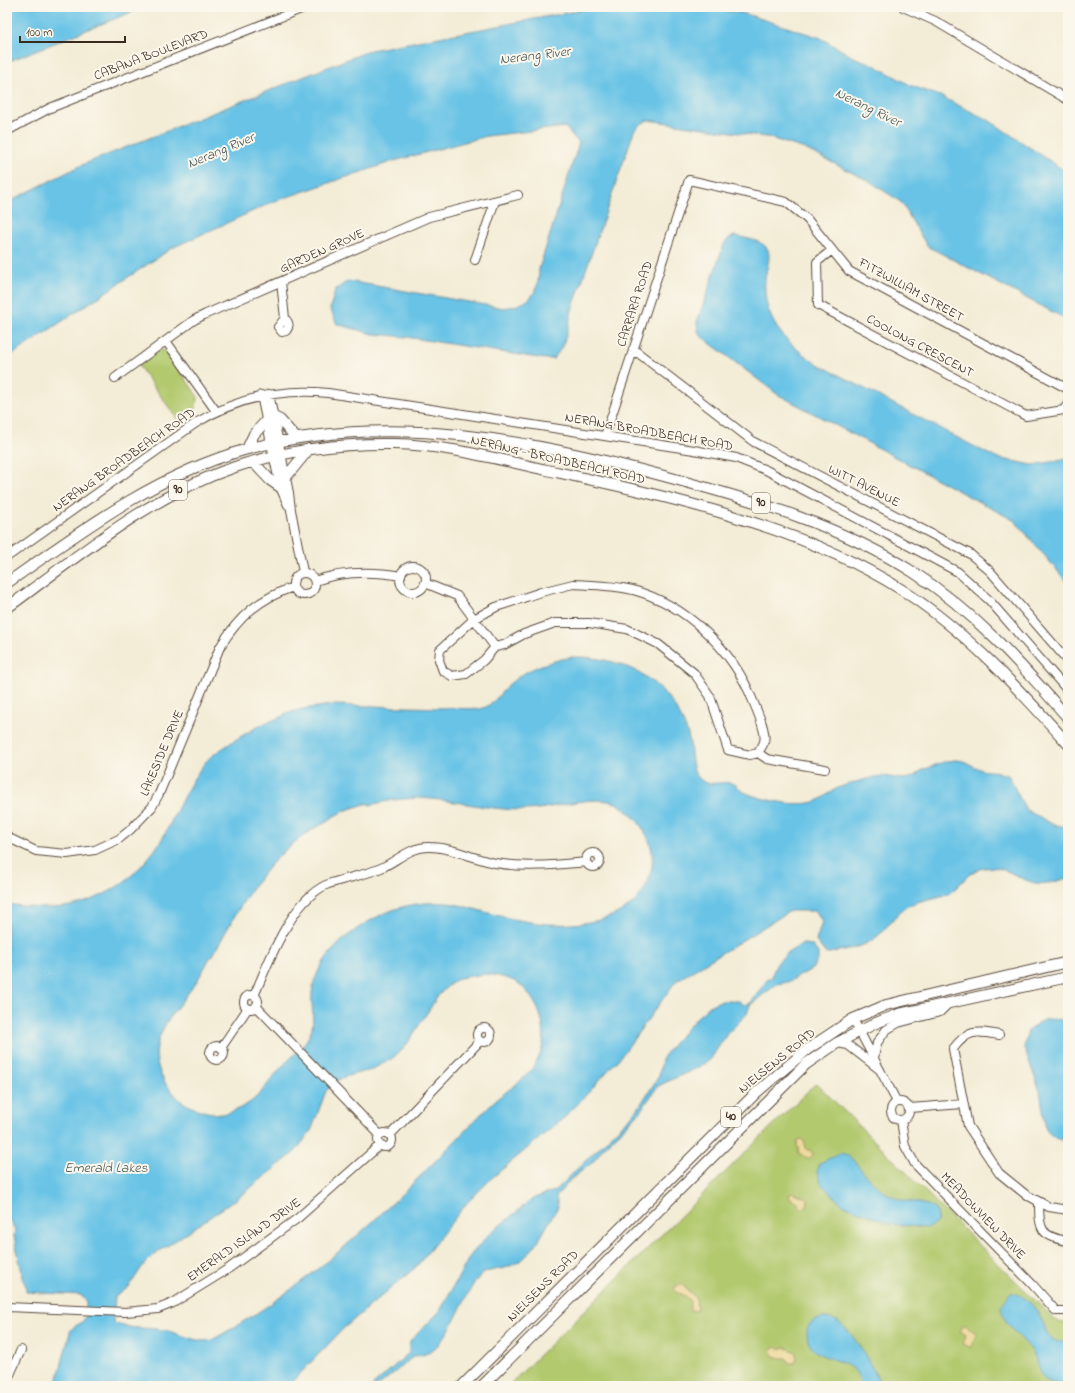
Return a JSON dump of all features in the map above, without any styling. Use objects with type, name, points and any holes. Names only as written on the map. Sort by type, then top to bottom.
[{"type":"main road","points":[[247,449],[254,434],[270,419],[280,420],[296,438]]},
{"type":"main road","name":"NERANG - BROADBEACH ROAD","points":[[7,583],[58,547],[129,501],[184,473],[247,449],[296,438],[342,432],[388,430],[434,433],[512,443],[566,453],[656,474],[756,502],[811,520],[838,532],[883,554],[941,591],[969,613],[1003,646],[1068,718]]},
{"type":"main road","name":"NERANG - BROADBEACH ROAD","points":[[7,608],[109,531],[145,508],[198,481],[253,462],[277,456],[309,450],[352,445],[397,444],[459,451],[604,483],[690,505],[771,529],[813,544],[878,575],[903,590],[945,621],[999,671],[1068,744]]},
{"type":"main road","points":[[286,477],[309,450]]},
{"type":"main road","points":[[253,462],[270,480],[280,487]]},
{"type":"main road","name":"NIELSENS ROAD","points":[[462,1386],[757,1092],[808,1049],[853,1019],[886,1005],[1068,962]]},
{"type":"main road","name":"NIELSENS ROAD","points":[[482,1386],[801,1069],[837,1042],[860,1030],[899,1014],[1068,977]]},
{"type":"street","name":"CABANA BOULEVARD","points":[[7,131],[50,108],[306,7]]},
{"type":"street","points":[[903,7],[935,21],[1068,100]]},
{"type":"street","name":"FITZWILLIAM STREET","points":[[689,180],[786,202],[806,219],[849,271],[1068,389]]},
{"type":"street","name":"CARRARA ROAD","points":[[605,436],[689,180]]},
{"type":"street","name":"GARDEN GROVE","points":[[114,378],[194,320],[206,314],[429,217],[518,195]]},
{"type":"street","points":[[475,260],[495,201]]},
{"type":"street","name":"COOLONG CRESCENT","points":[[832,250],[817,262],[818,305],[1026,416],[1064,410],[1068,403]]},
{"type":"street","points":[[281,282],[285,318]]},
{"type":"street","points":[[166,341],[216,412]]},
{"type":"street","name":"WITT AVENUE","points":[[633,349],[754,442],[970,554],[990,571],[1068,662]]},
{"type":"street","name":"NERANG BROADBEACH ROAD","points":[[7,557],[196,423],[216,412],[265,394],[296,391],[328,393],[716,453],[751,463],[958,572],[978,589],[1068,691]]},
{"type":"street","points":[[265,394],[275,442],[280,487],[290,510]]},
{"type":"street","points":[[277,456],[286,477],[290,510],[303,572]]},
{"type":"street","points":[[410,566],[419,567],[425,574],[425,583],[419,590],[410,591],[402,585],[401,576],[405,568],[410,566]]},
{"type":"street","points":[[303,572],[310,574],[314,581],[314,589],[306,594],[297,593],[293,587],[295,577],[303,572]]},
{"type":"street","points":[[314,581],[340,574],[377,572],[401,576]]},
{"type":"street","points":[[425,583],[457,596],[494,647]]},
{"type":"street","points":[[758,753],[765,741],[761,720],[748,687],[725,651],[688,616],[664,602],[633,590],[604,585],[573,584],[541,592],[496,607],[474,619],[440,650],[439,660],[443,671],[452,676],[466,674],[484,660],[494,647],[504,645],[524,634],[555,623],[589,623],[627,629],[658,644],[694,673],[710,696],[728,750],[750,755],[758,753],[768,759],[825,769]]},
{"type":"street","name":"LAKESIDE DRIVE","points":[[7,837],[36,851],[67,854],[95,850],[119,839],[130,830],[152,807],[220,647],[233,627],[242,616],[262,601],[293,587]]},
{"type":"street","points":[[221,1048],[257,1000],[254,996],[275,946],[290,921],[307,900],[324,886],[381,868],[410,851],[428,846],[515,866],[537,867],[586,862]]},
{"type":"street","points":[[254,996],[249,995],[245,998],[244,1004],[252,1007],[289,1041],[380,1135]]},
{"type":"street","points":[[874,1058],[877,1044],[886,1030],[898,1023],[940,1012],[949,1003]]},
{"type":"street","points":[[853,1019],[897,1102]]},
{"type":"street","points":[[999,1034],[973,1032],[962,1037],[953,1049],[968,1126],[999,1173],[1025,1194],[1049,1207],[1068,1210]]},
{"type":"street","points":[[390,1135],[480,1041]]},
{"type":"street","points":[[837,1042],[848,1045],[880,1070]]},
{"type":"street","points":[[910,1108],[907,1117],[901,1120],[895,1118],[892,1114],[892,1106],[897,1102],[904,1102],[910,1108],[963,1104]]},
{"type":"street","name":"MEADOWVIEW DRIVE","points":[[901,1120],[906,1146],[915,1164],[1032,1284],[1056,1311],[1068,1311]]},
{"type":"street","points":[[380,1135],[390,1135]]},
{"type":"street","points":[[380,1135],[378,1140],[380,1145],[385,1147],[390,1146],[392,1141],[390,1135]]},
{"type":"street","name":"EMERALD ISLAND DRIVE","points":[[7,1307],[125,1312],[158,1309],[173,1303],[228,1269],[312,1207],[380,1145]]},
{"type":"street","points":[[1040,1202],[1039,1220],[1044,1232],[1054,1239],[1068,1241]]},
{"type":"street","points":[[7,1381],[20,1350]]},
{"type":"green space","points":[[158,350],[166,351],[198,397],[195,409],[179,421],[138,365]]},
{"type":"green space","points":[[816,1083],[1054,1319],[1061,1323],[1068,1322],[1068,1386],[508,1386]]},
{"type":"sand","points":[[801,1139],[804,1141],[806,1148],[812,1152],[813,1155],[809,1160],[799,1153],[797,1144],[798,1140]]},
{"type":"sand","points":[[792,1192],[807,1198],[808,1203],[806,1207],[800,1208],[797,1201],[791,1199],[789,1195]]},
{"type":"sand","points":[[681,1284],[696,1298],[697,1309],[694,1311],[690,1310],[689,1300],[684,1295],[677,1293],[674,1290],[676,1286]]},
{"type":"sand","points":[[965,1325],[977,1334],[970,1348],[963,1343],[966,1335],[960,1331],[961,1327]]},
{"type":"sand","points":[[775,1347],[780,1349],[785,1347],[795,1352],[797,1357],[795,1363],[789,1363],[786,1358],[773,1356],[771,1350]]},
{"type":"water","points":[[7,7],[144,7],[7,62]]},
{"type":"water","name":"Nerang River","points":[[694,7],[743,13],[821,38],[853,57],[872,64],[912,86],[940,96],[990,121],[1068,173],[1068,320],[927,246],[901,202],[869,181],[805,149],[767,137],[648,120],[634,131],[572,310],[564,342],[553,359],[406,337],[373,334],[337,324],[330,309],[335,290],[348,281],[503,308],[512,307],[526,301],[531,297],[537,286],[539,269],[579,143],[565,127],[487,136],[394,161],[275,201],[172,248],[7,358],[7,204],[18,197],[84,164],[371,50],[592,8]]},
{"type":"water","points":[[735,236],[757,241],[767,248],[769,259],[765,278],[765,293],[767,306],[777,328],[794,347],[804,355],[816,363],[996,458],[1033,465],[1068,459],[1068,583],[1015,521],[777,394],[702,337],[698,331],[697,322],[724,244],[729,238]]},
{"type":"water","name":"Emerald Lakes","points":[[572,657],[611,661],[628,667],[644,676],[658,687],[670,700],[680,716],[688,735],[693,767],[699,778],[707,783],[734,784],[744,792],[753,796],[781,802],[801,804],[810,803],[821,799],[836,789],[853,783],[879,776],[906,779],[943,762],[954,760],[963,761],[982,770],[1008,775],[1026,810],[1056,826],[1068,826],[1068,878],[1052,882],[1035,883],[1001,869],[986,868],[977,870],[969,875],[949,893],[908,906],[897,915],[880,934],[867,943],[854,948],[826,954],[816,941],[822,922],[816,911],[790,911],[676,981],[622,1055],[565,1117],[493,1177],[466,1204],[417,1266],[344,1328],[288,1386],[56,1386],[70,1332],[84,1319],[86,1312],[86,1301],[81,1295],[26,1292],[26,1286],[14,1236],[15,1230],[7,1216],[7,904],[47,908],[70,906],[103,895],[118,886],[131,876],[154,851],[163,837],[189,786],[207,761],[213,755],[238,738],[264,724],[284,716],[284,714],[303,709],[332,705],[481,709],[490,704],[509,684],[526,672],[541,665]],"holes":[[[416,798],[443,800],[510,810],[545,808],[591,800],[613,802],[635,819],[645,832],[652,852],[652,866],[648,881],[640,896],[628,907],[614,915],[581,923],[546,924],[521,921],[451,903],[415,904],[390,911],[352,932],[330,953],[321,966],[315,979],[312,993],[313,1022],[309,1037],[301,1048],[277,1072],[256,1098],[242,1107],[224,1114],[212,1113],[197,1109],[179,1100],[166,1084],[159,1070],[156,1056],[157,1044],[161,1032],[175,1010],[198,980],[240,906],[262,875],[288,848],[310,831],[332,819],[332,817],[349,809],[368,803],[369,805],[393,800]],[[484,974],[513,980],[523,987],[533,1000],[538,1009],[543,1027],[543,1046],[540,1054],[536,1063],[526,1076],[489,1106],[392,1203],[359,1234],[289,1291],[251,1317],[212,1340],[200,1341],[170,1331],[132,1328],[114,1323],[115,1297],[129,1287],[142,1267],[154,1255],[238,1198],[295,1152],[311,1131],[326,1091],[338,1080],[347,1076],[371,1070],[393,1058],[405,1047],[438,996],[448,986],[459,978]]]},
{"type":"water","points":[[803,944],[812,945],[818,953],[818,960],[812,969],[788,982],[777,984],[750,1005],[747,1014],[727,1034],[710,1060],[697,1068],[658,1086],[639,1113],[604,1147],[593,1162],[570,1180],[556,1197],[558,1207],[538,1241],[529,1253],[512,1265],[488,1272],[479,1277],[472,1286],[452,1325],[436,1347],[426,1354],[414,1356],[378,1386],[372,1386],[409,1353],[409,1345],[411,1340],[440,1311],[470,1256],[489,1234],[534,1198],[555,1191],[637,1110],[659,1076],[662,1060],[666,1053],[695,1019],[711,1005],[720,1001],[739,1001],[744,1005],[750,1003],[768,979],[772,978],[775,966],[783,957]]},
{"type":"water","points":[[1047,1019],[1068,1020],[1068,1142],[1053,1137],[1046,1130],[1040,1091],[1024,1048],[1028,1031],[1038,1023]]},
{"type":"water","points":[[841,1153],[849,1156],[880,1189],[889,1195],[898,1199],[925,1204],[936,1210],[938,1215],[937,1222],[926,1228],[890,1224],[842,1204],[821,1184],[817,1172],[820,1163]]},
{"type":"water","points":[[1010,1293],[1020,1295],[1033,1306],[1040,1316],[1050,1338],[1064,1342],[1068,1339],[1068,1380],[1061,1383],[1052,1383],[1047,1381],[1041,1375],[1032,1351],[1009,1325],[1002,1313],[1001,1306]]},
{"type":"water","points":[[821,1318],[834,1320],[849,1332],[862,1350],[882,1386],[862,1386],[854,1370],[848,1365],[817,1353],[812,1348],[808,1341],[807,1329],[811,1323]]}]
